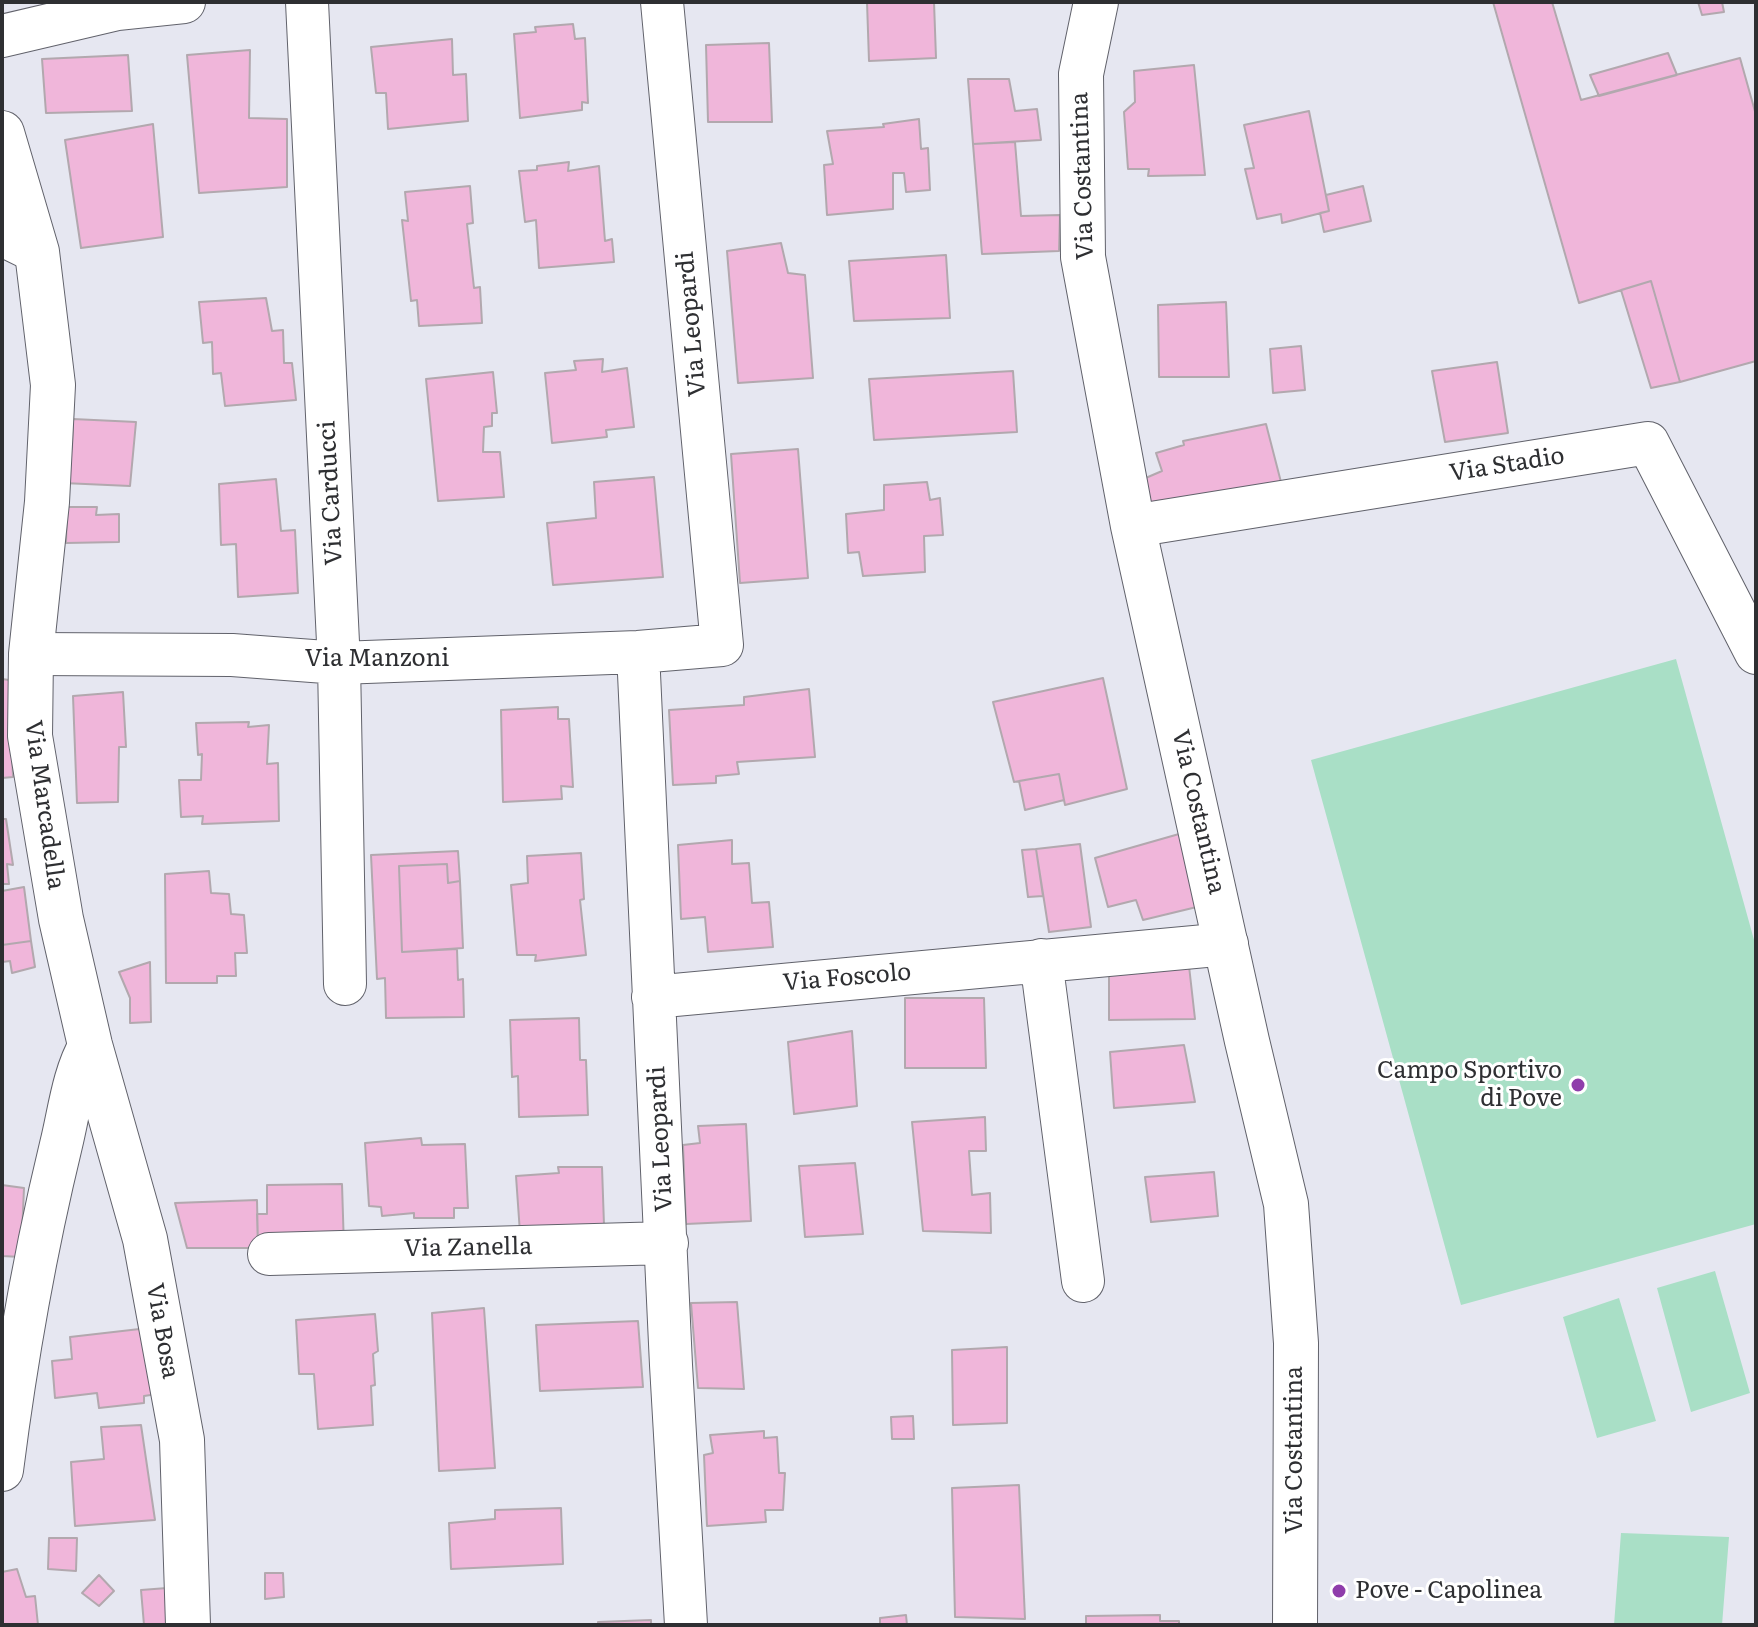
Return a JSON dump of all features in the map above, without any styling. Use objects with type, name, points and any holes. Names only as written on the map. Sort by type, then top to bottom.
[{"type":"street","points":[[2,36],[117,9],[184,2]]},
{"type":"street","name":"Via Carducci","points":[[307,2],[339,663],[345,984]]},
{"type":"street","name":"Via Leopardi","points":[[662,2],[722,645]]},
{"type":"street","name":"Via Costantina","points":[[1096,2],[1081,74],[1083,257],[1133,526],[1286,1204],[1296,1343],[1295,1625]]},
{"type":"street","name":"Via Marcadella","points":[[2,133],[20,244],[53,385],[47,502],[31,654],[30,736],[61,919],[90,1045]]},
{"type":"street","name":"Via Stadio","points":[[1133,526],[1648,443],[1756,653]]},
{"type":"street","name":"Via Manzoni","points":[[31,654],[232,655],[339,663],[638,652],[722,645]]},
{"type":"street","name":"Via Leopardi","points":[[638,652],[686,1625]]},
{"type":"street","name":"Via Foscolo","points":[[653,997],[1227,944]]},
{"type":"street","points":[[1041,960],[1083,1281]]},
{"type":"street","points":[[2,1470],[14,1372],[44,1216],[78,1073],[90,1045]]},
{"type":"street","name":"Via Bosa","points":[[90,1045],[145,1239],[182,1440],[188,1625]]},
{"type":"street","name":"Via Zanella","points":[[269,1254],[667,1243]]},
{"type":"green space","name":"Campo Sportivo di Pove","points":[[1676,659],[1756,947],[1756,1224],[1461,1305],[1311,760]]},
{"type":"green space","points":[[1715,1271],[1750,1393],[1691,1412],[1657,1288]]},
{"type":"green space","points":[[1619,1298],[1656,1421],[1597,1438],[1563,1317]]},
{"type":"green space","points":[[1621,1533],[1729,1537],[1722,1625],[1614,1625]]},
{"type":"building","points":[[867,2],[934,2],[936,58],[869,61]]},
{"type":"building","points":[[1493,2],[1552,2],[1581,100],[1740,58],[1756,115],[1756,361],[1680,382],[1651,281],[1579,303]]},
{"type":"building","points":[[1698,2],[1722,2],[1724,12],[1702,15]]},
{"type":"building","points":[[573,24],[575,39],[585,38],[588,103],[582,102],[582,110],[520,118],[514,34],[536,32],[535,27]]},
{"type":"building","points":[[452,39],[453,75],[466,74],[468,121],[388,129],[386,93],[376,93],[371,47]]},
{"type":"building","points":[[769,43],[772,122],[708,122],[706,45]]},
{"type":"building","points":[[250,50],[249,118],[287,119],[287,187],[199,193],[187,55]]},
{"type":"building","points":[[1668,53],[1677,75],[1599,96],[1590,75]]},
{"type":"building","points":[[128,55],[132,111],[46,113],[42,59]]},
{"type":"building","points":[[1194,65],[1205,175],[1148,176],[1149,169],[1128,169],[1124,112],[1135,102],[1134,71]]},
{"type":"building","points":[[968,79],[1009,79],[1015,111],[1037,109],[1041,140],[973,144]]},
{"type":"building","points":[[1309,111],[1329,211],[1282,223],[1281,214],[1257,219],[1245,169],[1254,168],[1244,125]]},
{"type":"building","points":[[919,119],[921,149],[928,148],[930,190],[906,192],[904,173],[893,173],[893,209],[827,215],[824,165],[833,164],[827,131],[884,127],[883,124]]},
{"type":"building","points":[[153,124],[163,237],[81,248],[65,140]]},
{"type":"building","points":[[1015,142],[1021,216],[1060,215],[1059,251],[982,254],[973,144]]},
{"type":"building","points":[[569,162],[568,171],[599,166],[605,241],[612,239],[614,262],[539,268],[536,220],[525,222],[519,171]]},
{"type":"building","points":[[470,186],[473,223],[467,224],[474,288],[480,287],[482,323],[419,326],[417,300],[411,301],[402,220],[408,221],[405,192]]},
{"type":"building","points":[[1363,186],[1371,221],[1324,232],[1320,213],[1329,211],[1326,195]]},
{"type":"building","points":[[781,243],[788,273],[805,275],[813,378],[738,383],[727,251]]},
{"type":"building","points":[[946,255],[950,318],[854,321],[849,261]]},
{"type":"building","points":[[1651,281],[1680,382],[1651,388],[1621,290]]},
{"type":"building","points":[[266,298],[272,331],[283,330],[284,363],[292,363],[296,400],[225,406],[221,373],[213,374],[212,342],[203,343],[199,302]]},
{"type":"building","points":[[1226,302],[1229,377],[1159,377],[1158,305]]},
{"type":"building","points":[[1301,346],[1305,390],[1273,393],[1270,349]]},
{"type":"building","points":[[603,359],[602,372],[627,368],[634,427],[606,430],[607,437],[552,443],[545,373],[576,370],[574,361]]},
{"type":"building","points":[[1497,362],[1508,433],[1445,442],[1432,371]]},
{"type":"building","points":[[1013,371],[1017,432],[874,440],[869,379]]},
{"type":"building","points":[[493,372],[497,413],[492,413],[492,426],[484,427],[483,452],[500,452],[504,497],[438,501],[426,379]]},
{"type":"building","points":[[73,419],[136,422],[130,486],[63,483],[64,449],[72,449]]},
{"type":"building","points":[[1266,424],[1282,486],[1151,507],[1141,480],[1162,471],[1156,453],[1184,445],[1183,441]]},
{"type":"building","points":[[798,449],[808,578],[740,583],[731,454]]},
{"type":"building","points":[[654,477],[663,577],[553,585],[547,523],[596,518],[594,482]]},
{"type":"building","points":[[276,479],[281,531],[295,530],[298,593],[238,597],[236,544],[221,545],[219,484]]},
{"type":"building","points":[[927,482],[930,500],[940,498],[943,535],[924,536],[925,572],[863,576],[859,552],[848,553],[846,514],[884,510],[884,485]]},
{"type":"building","points":[[67,507],[97,507],[96,515],[119,514],[119,542],[66,543]]},
{"type":"building","points":[[1103,678],[1127,789],[1065,805],[1059,774],[1014,782],[993,702]]},
{"type":"building","points":[[2,679],[9,680],[13,777],[2,778]]},
{"type":"building","points":[[809,689],[815,757],[737,762],[739,774],[716,776],[716,783],[673,785],[669,710],[744,705],[744,697]]},
{"type":"building","points":[[123,692],[126,747],[119,747],[118,802],[77,803],[73,696]]},
{"type":"building","points":[[558,707],[558,719],[569,719],[573,787],[561,786],[562,799],[503,802],[501,710]]},
{"type":"building","points":[[249,722],[248,727],[269,725],[267,764],[278,763],[279,821],[202,824],[203,816],[181,817],[179,780],[201,780],[202,754],[198,755],[196,723]]},
{"type":"building","points":[[1059,774],[1064,800],[1025,810],[1019,781]]},
{"type":"building","points":[[2,819],[6,819],[13,865],[7,864],[9,884],[2,884]]},
{"type":"building","points":[[1186,832],[1205,905],[1143,920],[1136,900],[1108,907],[1095,858]]},
{"type":"building","points":[[732,840],[732,864],[749,863],[752,903],[769,902],[773,947],[708,952],[705,917],[681,919],[678,845]]},
{"type":"building","points":[[1080,844],[1091,927],[1049,932],[1036,849]]},
{"type":"building","points":[[1036,849],[1043,896],[1028,897],[1022,850]]},
{"type":"building","points":[[458,851],[460,881],[448,883],[447,864],[399,866],[402,952],[457,949],[458,980],[463,979],[464,1017],[386,1018],[385,978],[377,979],[371,855]]},
{"type":"building","points":[[581,853],[584,899],[580,900],[586,955],[535,961],[536,955],[517,955],[511,885],[528,883],[527,856]]},
{"type":"building","points":[[447,864],[448,883],[460,881],[463,948],[402,952],[399,866]]},
{"type":"building","points":[[209,871],[211,893],[229,894],[231,914],[244,915],[247,953],[235,953],[236,976],[217,976],[217,983],[166,983],[165,874]]},
{"type":"building","points":[[24,887],[31,941],[2,945],[2,891]]},
{"type":"building","points":[[31,941],[35,967],[12,973],[10,961],[2,962],[2,945]]},
{"type":"building","points":[[150,962],[151,1022],[130,1023],[130,998],[119,972]]},
{"type":"building","points":[[1189,966],[1195,1019],[1109,1020],[1109,968]]},
{"type":"building","points":[[905,998],[984,998],[986,1068],[905,1068]]},
{"type":"building","points":[[579,1018],[580,1060],[586,1060],[588,1115],[519,1117],[518,1076],[512,1077],[510,1020]]},
{"type":"building","points":[[852,1031],[857,1106],[794,1114],[788,1042]]},
{"type":"building","points":[[1184,1045],[1195,1102],[1114,1108],[1110,1052]]},
{"type":"building","points":[[985,1117],[986,1151],[969,1151],[972,1195],[990,1193],[991,1233],[923,1231],[912,1122]]},
{"type":"building","points":[[746,1124],[751,1221],[686,1224],[683,1145],[700,1143],[698,1126]]},
{"type":"building","points":[[421,1138],[422,1145],[465,1144],[468,1208],[454,1208],[454,1218],[414,1218],[414,1213],[382,1216],[381,1207],[369,1206],[365,1143]]},
{"type":"building","points":[[855,1163],[863,1234],[805,1237],[799,1166]]},
{"type":"building","points":[[558,1167],[602,1167],[604,1225],[520,1233],[516,1176],[559,1173]]},
{"type":"building","points":[[1214,1172],[1218,1216],[1151,1222],[1145,1177]]},
{"type":"building","points":[[342,1184],[344,1248],[258,1248],[257,1214],[267,1214],[267,1185]]},
{"type":"building","points":[[2,1185],[24,1188],[21,1257],[2,1256]]},
{"type":"building","points":[[257,1200],[258,1248],[187,1248],[175,1203]]},
{"type":"building","points":[[737,1302],[744,1389],[698,1388],[691,1303]]},
{"type":"building","points":[[484,1308],[495,1468],[439,1471],[432,1313]]},
{"type":"building","points":[[375,1314],[378,1351],[373,1354],[373,1425],[318,1429],[314,1374],[299,1374],[296,1320]]},
{"type":"building","points":[[638,1321],[643,1387],[540,1391],[536,1325]]},
{"type":"building","points":[[157,1327],[164,1393],[144,1396],[144,1403],[99,1408],[97,1393],[55,1398],[52,1361],[72,1359],[70,1337]]},
{"type":"building","points":[[1007,1347],[1007,1423],[953,1425],[952,1350]]},
{"type":"building","points":[[913,1416],[914,1439],[892,1439],[891,1417]]},
{"type":"building","points":[[141,1425],[155,1520],[75,1526],[71,1462],[104,1459],[101,1427]]},
{"type":"building","points":[[764,1431],[764,1438],[777,1437],[779,1473],[785,1473],[783,1510],[765,1510],[766,1522],[707,1526],[704,1455],[713,1453],[710,1435]]},
{"type":"building","points":[[1019,1485],[1025,1619],[955,1617],[952,1488]]},
{"type":"building","points":[[561,1508],[563,1564],[451,1569],[449,1523],[495,1519],[495,1510]]},
{"type":"building","points":[[49,1538],[77,1538],[76,1571],[48,1569]]},
{"type":"building","points":[[17,1569],[26,1597],[35,1596],[38,1625],[2,1625],[2,1572]]},
{"type":"building","points":[[265,1573],[283,1573],[284,1597],[265,1599]]},
{"type":"building","points":[[99,1575],[114,1591],[99,1606],[82,1593]]},
{"type":"building","points":[[167,1588],[170,1625],[144,1625],[141,1590]]},
{"type":"building","points":[[906,1615],[907,1625],[880,1625],[880,1618]]},
{"type":"building","points":[[1160,1615],[1160,1621],[1179,1621],[1179,1625],[1086,1625],[1086,1616]]},
{"type":"building","points":[[651,1620],[651,1625],[598,1625],[598,1622]]},
{"type":"place","name":"Campo Sportivo di Pove","points":[[1578,1085]]},
{"type":"place","name":"Pove - Capolinea","points":[[1339,1591]]}]
